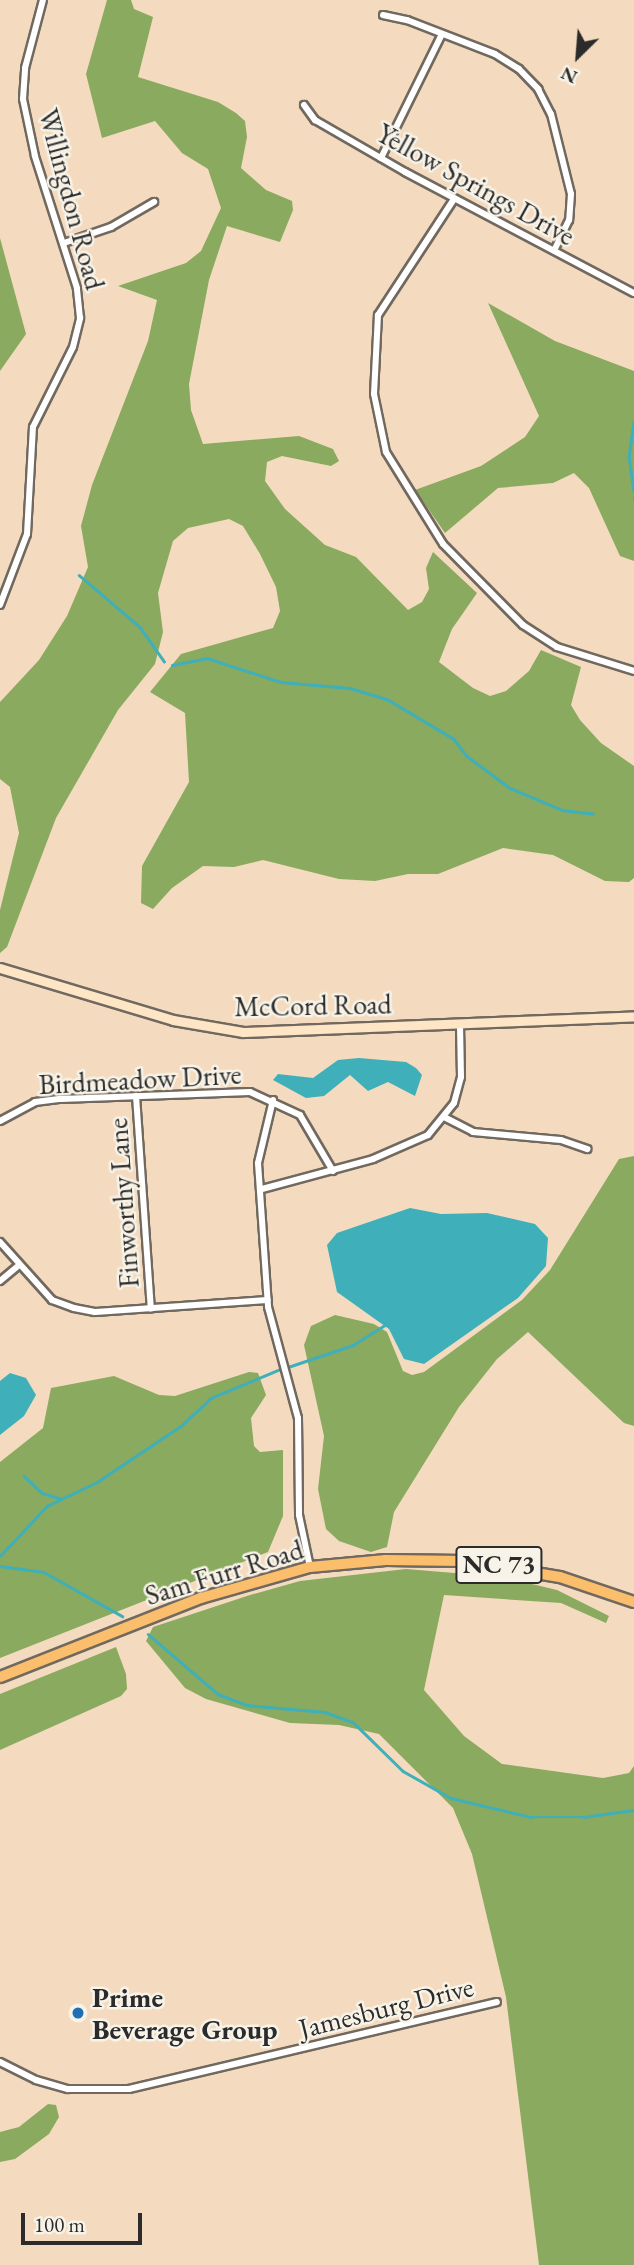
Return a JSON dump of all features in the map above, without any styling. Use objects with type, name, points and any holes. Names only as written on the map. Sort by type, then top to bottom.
[{"type":"main road","name":"Sam Furr Road","points":[[0,1677],[201,1598],[310,1567],[386,1560],[464,1561],[560,1577],[634,1602]]},
{"type":"street","name":"Willingdon Road","points":[[0,605],[27,534],[33,427],[77,332],[77,288],[35,156],[23,99],[25,68],[43,0]]},
{"type":"street","points":[[383,15],[442,34],[512,63],[532,82],[548,105],[571,194],[569,220],[554,251]]},
{"type":"street","points":[[381,158],[442,34]]},
{"type":"street","name":"Yellow Springs Drive","points":[[304,105],[315,120],[381,158],[634,293]]},
{"type":"street","points":[[454,199],[386,297],[376,323],[375,402],[386,452],[443,544],[523,625],[557,647],[634,671]]},
{"type":"street","points":[[64,243],[111,227],[154,202]]},
{"type":"street","name":"McCord Road","points":[[0,968],[218,1029],[294,1032],[634,1016]]},
{"type":"street","points":[[262,1189],[333,1171],[409,1146],[446,1118],[461,1077],[460,1024]]},
{"type":"street","name":"Birdmeadow Drive","points":[[0,1121],[35,1102],[226,1091],[273,1100],[300,1115],[333,1171]]},
{"type":"street","name":"Finworthy Lane","points":[[136,1096],[151,1308]]},
{"type":"street","points":[[273,1100],[259,1147],[268,1300],[270,1324],[298,1418],[299,1515],[310,1567]]},
{"type":"street","points":[[446,1118],[473,1132],[561,1140],[587,1149]]},
{"type":"street","points":[[0,1242],[52,1300],[74,1308],[95,1312],[268,1300]]},
{"type":"street","points":[[0,1281],[19,1265]]},
{"type":"street","name":"Jamesburg Drive","points":[[0,2062],[36,2081],[68,2089],[129,2089],[497,2002]]},
{"type":"green space","points":[[107,0],[131,0],[134,9],[153,17],[138,77],[218,102],[236,113],[245,121],[247,137],[241,168],[266,190],[292,201],[293,210],[280,242],[227,226],[209,280],[189,384],[191,410],[203,444],[299,436],[333,449],[339,461],[331,466],[282,456],[267,462],[265,481],[285,509],[325,545],[356,557],[408,610],[422,602],[429,589],[426,568],[433,552],[477,593],[452,629],[439,662],[473,688],[490,696],[506,691],[529,671],[541,650],[581,667],[571,705],[580,720],[601,743],[634,766],[634,878],[629,882],[605,881],[553,855],[503,848],[438,874],[408,874],[375,881],[339,879],[263,860],[234,867],[203,866],[172,888],[153,909],[141,903],[142,866],[189,782],[185,713],[150,692],[181,654],[273,628],[280,611],[276,587],[260,554],[243,526],[229,519],[188,528],[173,541],[158,593],[163,632],[155,664],[118,710],[56,818],[7,947],[0,953],[0,910],[19,833],[10,787],[0,779],[0,702],[39,660],[67,616],[88,567],[81,526],[92,485],[148,341],[157,300],[118,286],[186,263],[201,251],[221,208],[208,169],[182,153],[155,121],[102,138],[86,74]]},
{"type":"green space","points":[[0,238],[26,334],[0,371]]},
{"type":"green space","points":[[488,303],[555,341],[634,371],[634,561],[620,556],[589,488],[574,473],[553,483],[498,488],[445,533],[415,490],[481,466],[525,437],[539,416]]},
{"type":"green space","points":[[634,1156],[634,1426],[624,1423],[528,1332],[497,1359],[459,1407],[394,1512],[387,1547],[371,1552],[339,1541],[326,1529],[318,1489],[324,1436],[304,1345],[311,1326],[335,1315],[374,1324],[387,1332],[403,1371],[412,1375],[424,1372],[522,1300],[550,1270],[619,1159]]},
{"type":"green space","points":[[249,1372],[258,1373],[266,1395],[251,1418],[254,1446],[260,1452],[283,1450],[283,1516],[268,1552],[0,1658],[0,1462],[43,1428],[51,1388],[114,1376],[159,1395],[175,1396]]},
{"type":"green space","points":[[406,1569],[503,1577],[557,1590],[609,1616],[606,1623],[561,1603],[444,1595],[424,1690],[464,1736],[502,1764],[603,1778],[629,1773],[634,1766],[634,2265],[539,2265],[506,1997],[472,1854],[453,1808],[379,1734],[339,1725],[290,1723],[206,1699],[185,1688],[146,1641],[153,1627],[300,1581]]},
{"type":"green space","points":[[116,1647],[126,1674],[127,1689],[121,1696],[0,1750],[0,1694]]},
{"type":"green space","points":[[48,2104],[56,2105],[59,2117],[49,2134],[15,2159],[0,2162],[0,2132],[19,2127]]},
{"type":"water","points":[[359,1058],[406,1062],[416,1068],[422,1075],[415,1096],[388,1082],[368,1091],[350,1075],[324,1096],[306,1098],[273,1080],[278,1074],[313,1078],[338,1060]]},
{"type":"water","points":[[410,1208],[441,1214],[487,1213],[535,1224],[548,1238],[546,1266],[518,1298],[424,1364],[404,1359],[389,1329],[337,1292],[327,1245],[337,1233]]},
{"type":"water","points":[[10,1373],[26,1378],[36,1395],[24,1416],[0,1435],[0,1381]]},
{"type":"waterway","points":[[634,422],[629,456],[634,491]]},
{"type":"waterway","points":[[79,575],[140,627],[164,661]]},
{"type":"waterway","points":[[172,665],[207,658],[281,682],[350,688],[387,699],[454,739],[467,756],[510,788],[562,810],[593,814]]},
{"type":"waterway","points":[[288,1367],[353,1345],[385,1325]]},
{"type":"waterway","points":[[0,1556],[47,1506],[97,1482],[182,1425],[211,1398],[278,1370]]},
{"type":"waterway","points":[[24,1476],[42,1493],[60,1498]]},
{"type":"waterway","points":[[0,1566],[44,1572],[122,1616]]},
{"type":"waterway","points":[[148,1634],[218,1694],[246,1705],[325,1712],[353,1722],[403,1771],[451,1798],[531,1817],[583,1817],[634,1810]]},
{"type":"place","name":"Prime Beverage Group","points":[[78,2013]]}]
